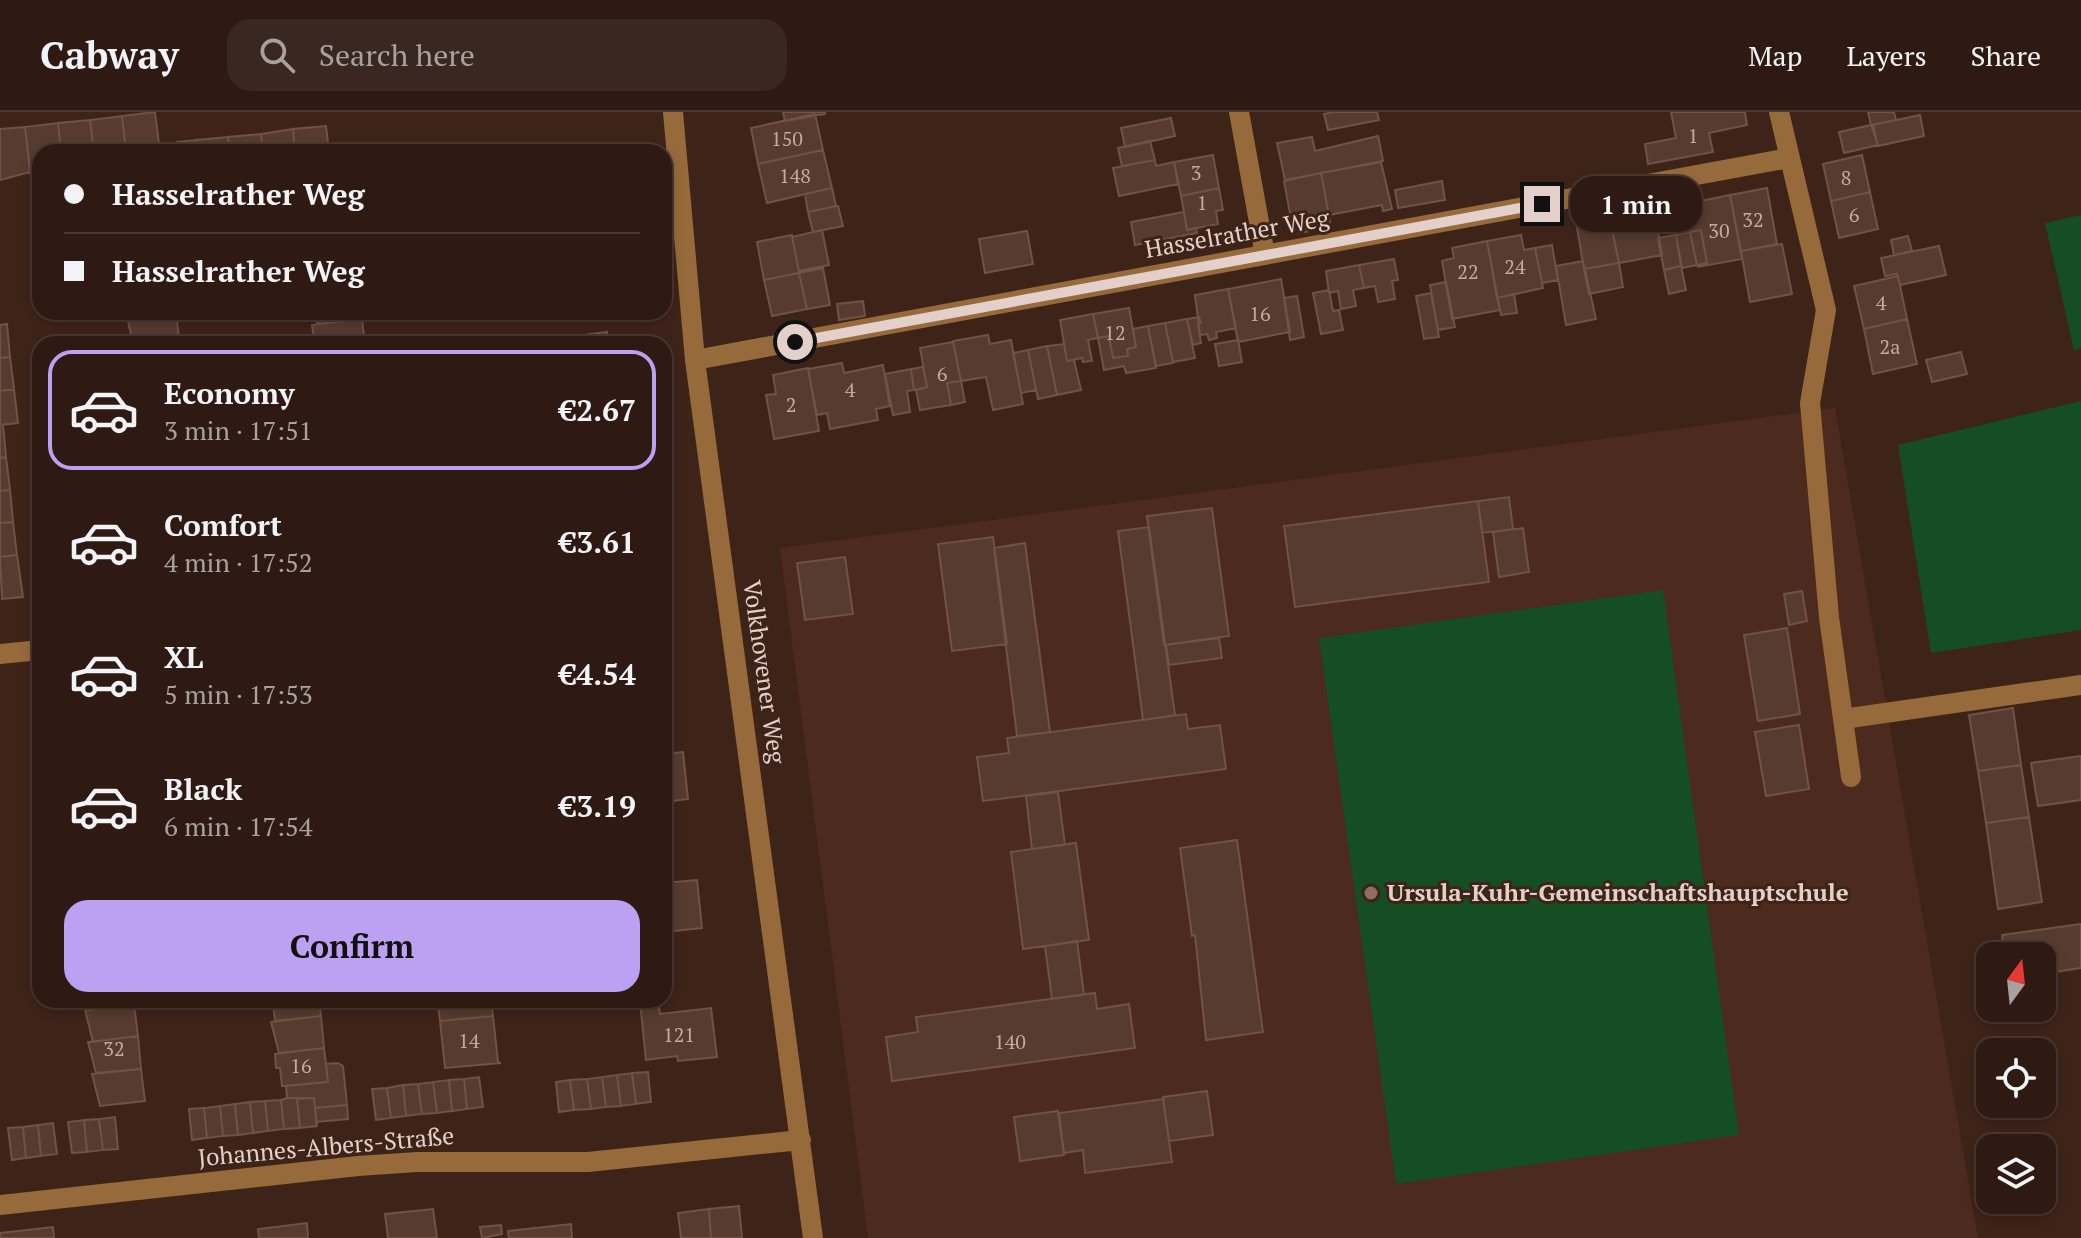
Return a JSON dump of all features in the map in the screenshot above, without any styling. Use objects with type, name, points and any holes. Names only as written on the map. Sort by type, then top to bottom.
[{"type":"street","name":"Volkhovener Weg","points":[[673,112],[695,360],[813,1238]]},
{"type":"street","points":[[1239,112],[1265,255]]},
{"type":"street","points":[[1779,112],[1826,310],[1810,403],[1829,617],[1851,777]]},
{"type":"street","name":"Hasselrather Weg","points":[[695,360],[1789,158]]},
{"type":"street","points":[[0,654],[32,651]]},
{"type":"street","points":[[1843,719],[2081,685]]},
{"type":"street","name":"Johannes-Albers-Straße","points":[[0,1205],[358,1166],[431,1162],[588,1162],[801,1140]]},
{"type":"shaded area","name":"Ursula-Kuhr-Gemeinschaftshauptschule","points":[[1835,408],[1978,1238],[868,1238],[780,548]]},
{"type":"green space","points":[[2081,215],[2081,348],[2074,350],[2045,223]]},
{"type":"green space","points":[[2081,401],[2081,630],[1931,653],[1898,445]]},
{"type":"green space","points":[[1663,590],[1739,1135],[1396,1184],[1319,638]]},
{"type":"building","points":[[155,112],[159,144],[125,144],[122,116]]},
{"type":"building","points":[[783,112],[825,112],[825,114],[785,121]]},
{"type":"building","points":[[1377,112],[1379,120],[1328,130],[1324,114]]},
{"type":"building","points":[[1671,112],[1745,112],[1747,125],[1709,133],[1713,152],[1648,164],[1645,144],[1676,138]]},
{"type":"building","points":[[1868,112],[1894,112],[1896,120],[1871,125]]},
{"type":"building","points":[[815,114],[823,150],[758,164],[751,128]]},
{"type":"building","points":[[1920,115],[1924,136],[1878,146],[1873,125]]},
{"type":"building","points":[[122,116],[125,144],[93,144],[90,120]]},
{"type":"building","points":[[1171,118],[1175,136],[1125,147],[1121,128]]},
{"type":"building","points":[[90,120],[93,144],[60,144],[58,123]]},
{"type":"building","points":[[58,123],[60,144],[32,144],[32,176],[31,176],[25,127]]},
{"type":"building","points":[[1871,125],[1878,145],[1844,153],[1839,132]]},
{"type":"building","points":[[326,126],[328,144],[294,144],[293,129]]},
{"type":"building","points":[[25,127],[30,172],[0,180],[0,129]]},
{"type":"building","points":[[293,129],[294,144],[262,144],[261,134]]},
{"type":"building","points":[[261,134],[262,144],[229,144],[228,137]]},
{"type":"building","points":[[1378,136],[1383,161],[1285,180],[1277,143],[1312,137],[1315,151]]},
{"type":"building","points":[[228,137],[229,144],[196,144],[196,140]]},
{"type":"building","points":[[196,140],[196,144],[177,144]]},
{"type":"building","points":[[1150,141],[1155,160],[1122,166],[1118,148]]},
{"type":"building","points":[[823,150],[832,188],[767,203],[758,164]]},
{"type":"building","points":[[1213,155],[1219,188],[1181,196],[1174,162]]},
{"type":"building","points":[[1862,155],[1870,192],[1831,201],[1823,164]]},
{"type":"building","points":[[1155,160],[1156,166],[1174,162],[1178,184],[1119,196],[1113,168]]},
{"type":"building","points":[[1381,162],[1392,209],[1383,211],[1382,205],[1329,215],[1321,173]]},
{"type":"building","points":[[1321,173],[1331,227],[1299,233],[1297,220],[1291,219],[1284,181]]},
{"type":"building","points":[[1442,181],[1445,200],[1398,208],[1395,190]]},
{"type":"building","points":[[832,188],[836,206],[808,212],[805,194]]},
{"type":"building","points":[[1219,188],[1223,210],[1216,211],[1218,224],[1187,230],[1181,196]]},
{"type":"building","points":[[1767,188],[1777,244],[1741,251],[1730,195]]},
{"type":"building","points":[[1870,192],[1878,229],[1839,238],[1831,201]]},
{"type":"building","points":[[1730,195],[1742,259],[1697,267],[1707,263],[1701,230],[1690,232],[1687,215],[1698,213],[1696,202]]},
{"type":"building","points":[[838,206],[843,226],[813,232],[808,212]]},
{"type":"building","points":[[1184,212],[1187,230],[1196,228],[1197,233],[1135,245],[1131,222]]},
{"type":"building","points":[[1644,212],[1648,233],[1658,231],[1662,255],[1619,263],[1610,218]]},
{"type":"building","points":[[1609,216],[1619,263],[1584,269],[1576,222]]},
{"type":"building","points":[[822,230],[829,265],[799,271],[792,237]]},
{"type":"building","points":[[1701,230],[1707,263],[1697,265],[1690,232]]},
{"type":"building","points":[[1027,231],[1033,264],[985,273],[979,239]]},
{"type":"building","points":[[1690,232],[1697,265],[1682,268],[1676,235]]},
{"type":"building","points":[[792,235],[799,273],[764,280],[757,242]]},
{"type":"building","points":[[1521,235],[1524,250],[1535,248],[1543,288],[1497,298],[1487,241]]},
{"type":"building","points":[[1676,235],[1681,266],[1664,270],[1658,238]]},
{"type":"building","points":[[1908,236],[1912,251],[1894,255],[1891,240]]},
{"type":"building","points":[[1487,241],[1500,310],[1452,319],[1442,261],[1454,258],[1452,248]]},
{"type":"building","points":[[1782,244],[1792,294],[1750,302],[1741,251]]},
{"type":"building","points":[[1552,245],[1558,280],[1542,283],[1535,248]]},
{"type":"building","points":[[1939,246],[1946,275],[1900,285],[1897,274],[1885,276],[1881,258]]},
{"type":"building","points":[[1394,259],[1398,280],[1392,281],[1395,299],[1378,302],[1375,286],[1364,288],[1359,265]]},
{"type":"building","points":[[1583,261],[1596,319],[1566,325],[1556,266]]},
{"type":"building","points":[[1619,263],[1623,287],[1589,294],[1584,269]]},
{"type":"building","points":[[1359,265],[1364,288],[1353,290],[1356,306],[1341,309],[1338,291],[1329,293],[1326,271]]},
{"type":"building","points":[[1681,266],[1686,290],[1669,294],[1664,270]]},
{"type":"building","points":[[823,268],[830,305],[807,309],[799,273]]},
{"type":"building","points":[[799,273],[807,309],[772,316],[764,280]]},
{"type":"building","points":[[1898,276],[1907,319],[1864,329],[1854,286]]},
{"type":"building","points":[[1281,279],[1290,332],[1238,342],[1228,289]]},
{"type":"building","points":[[1446,282],[1455,327],[1438,330],[1430,285]]},
{"type":"building","points":[[1228,289],[1236,328],[1216,332],[1217,338],[1209,340],[1207,334],[1200,335],[1195,295]]},
{"type":"building","points":[[1329,290],[1333,311],[1339,310],[1343,330],[1321,334],[1313,293]]},
{"type":"building","points":[[1431,293],[1439,337],[1424,339],[1416,296]]},
{"type":"building","points":[[1514,294],[1517,313],[1501,315],[1497,298]]},
{"type":"building","points":[[1297,296],[1304,337],[1290,340],[1284,298]]},
{"type":"building","points":[[863,301],[865,316],[839,320],[837,304]]},
{"type":"building","points":[[1129,308],[1136,347],[1127,349],[1128,356],[1113,358],[1109,336],[1098,338],[1093,314]]},
{"type":"building","points":[[1093,314],[1098,338],[1088,340],[1092,361],[1083,362],[1082,358],[1067,361],[1060,320]]},
{"type":"building","points":[[1199,317],[1201,343],[1193,345],[1187,319]]},
{"type":"building","points":[[1187,319],[1195,358],[1173,362],[1165,323]]},
{"type":"building","points":[[1907,319],[1917,364],[1873,374],[1864,329]]},
{"type":"building","points":[[128,320],[177,320],[179,336],[131,336]]},
{"type":"building","points":[[316,320],[353,320],[317,324]]},
{"type":"building","points":[[362,320],[364,336],[314,336],[312,325]]},
{"type":"building","points":[[1165,323],[1173,363],[1156,366],[1148,326]]},
{"type":"building","points":[[7,324],[10,357],[0,358],[0,325]]},
{"type":"building","points":[[1148,326],[1156,368],[1126,373],[1124,366],[1104,370],[1098,338],[1109,336],[1113,358],[1128,356],[1127,349],[1136,347],[1133,329]]},
{"type":"building","points":[[607,332],[607,336],[576,336]]},
{"type":"building","points":[[988,335],[990,344],[1011,340],[1023,404],[993,410],[986,377],[961,381],[953,341]]},
{"type":"building","points":[[1238,340],[1242,362],[1219,366],[1215,344]]},
{"type":"building","points":[[953,342],[961,381],[947,383],[951,405],[920,410],[916,390],[927,387],[920,348]]},
{"type":"building","points":[[1064,344],[1067,361],[1074,360],[1081,390],[1057,395],[1047,346]]},
{"type":"building","points":[[1047,346],[1057,395],[1038,399],[1028,350]]},
{"type":"building","points":[[1028,350],[1036,390],[1021,393],[1013,353]]},
{"type":"building","points":[[1961,352],[1967,374],[1932,382],[1926,360]]},
{"type":"building","points":[[10,357],[14,389],[0,391],[0,358]]},
{"type":"building","points":[[842,363],[844,373],[883,365],[890,406],[876,409],[878,420],[830,429],[827,413],[817,415],[808,369]]},
{"type":"building","points":[[923,367],[927,387],[914,390],[911,369]]},
{"type":"building","points":[[808,368],[819,431],[774,439],[766,395],[776,394],[773,375]]},
{"type":"building","points":[[911,369],[914,390],[907,391],[910,412],[893,415],[885,374]]},
{"type":"building","points":[[961,381],[965,402],[951,405],[947,383]]},
{"type":"building","points":[[14,389],[18,423],[0,425],[0,391]]},
{"type":"building","points":[[0,425],[3,425],[6,457],[0,458]]},
{"type":"building","points":[[6,457],[10,490],[0,491],[0,458]]},
{"type":"building","points":[[10,490],[13,522],[0,523],[0,491]]},
{"type":"building","points":[[1509,497],[1513,529],[1482,533],[1478,501]]},
{"type":"building","points":[[1478,501],[1489,582],[1295,607],[1284,526]]},
{"type":"building","points":[[1212,508],[1229,636],[1164,645],[1147,516]]},
{"type":"building","points":[[13,522],[17,555],[0,557],[0,523]]},
{"type":"building","points":[[1149,527],[1175,715],[1143,720],[1118,531]]},
{"type":"building","points":[[1523,528],[1529,572],[1499,577],[1493,532]]},
{"type":"building","points":[[993,537],[1007,644],[952,651],[938,544]]},
{"type":"building","points":[[1025,543],[1050,732],[1017,736],[994,548]]},
{"type":"building","points":[[17,555],[23,597],[2,599],[0,557]]},
{"type":"building","points":[[845,557],[853,614],[805,620],[797,563]]},
{"type":"building","points":[[1802,591],[1807,621],[1789,625],[1784,594]]},
{"type":"building","points":[[1787,628],[1800,714],[1758,721],[1744,635]]},
{"type":"building","points":[[1219,638],[1222,658],[1169,665],[1166,645]]},
{"type":"building","points":[[2013,708],[2021,765],[1978,771],[1969,715]]},
{"type":"building","points":[[1186,714],[1188,729],[1220,725],[1226,769],[983,801],[977,757],[1009,753],[1007,738]]},
{"type":"building","points":[[1799,725],[1809,789],[1766,796],[1755,732]]},
{"type":"building","points":[[683,752],[688,799],[672,801],[672,753]]},
{"type":"building","points":[[2081,756],[2081,800],[2038,806],[2031,763]]},
{"type":"building","points":[[2021,765],[2029,817],[1986,823],[1978,771]]},
{"type":"building","points":[[1058,792],[1065,845],[1032,849],[1026,796]]},
{"type":"building","points":[[2029,817],[2042,902],[1998,909],[1986,823]]},
{"type":"building","points":[[1237,840],[1263,1032],[1206,1040],[1195,935],[1192,936],[1180,848]]},
{"type":"building","points":[[1076,843],[1089,940],[1023,949],[1011,852]]},
{"type":"building","points":[[697,880],[702,928],[672,931],[672,882]]},
{"type":"building","points":[[2081,924],[2081,968],[2056,972],[2056,942],[2003,942],[2002,935]]},
{"type":"building","points":[[1077,941],[1084,995],[1052,999],[1045,946]]},
{"type":"building","points":[[1095,993],[1097,1009],[1129,1004],[1135,1048],[892,1081],[886,1037],[918,1032],[916,1017]]},
{"type":"building","points":[[134,1008],[138,1036],[93,1042],[85,1010]]},
{"type":"building","points":[[274,1008],[320,1008],[321,1016],[275,1021]]},
{"type":"building","points":[[438,1008],[492,1008],[493,1016],[440,1021]]},
{"type":"building","points":[[641,1008],[659,1008],[660,1014],[711,1008],[717,1057],[678,1061],[677,1056],[646,1060]]},
{"type":"building","points":[[321,1016],[324,1048],[279,1053],[271,1022]]},
{"type":"building","points":[[493,1016],[498,1062],[501,1063],[445,1068],[440,1021]]},
{"type":"building","points":[[138,1036],[141,1069],[96,1073],[88,1042]]},
{"type":"building","points":[[324,1048],[328,1082],[282,1086],[275,1054]]},
{"type":"building","points":[[326,1064],[343,1066],[347,1105],[315,1108],[314,1098],[287,1098],[286,1086],[328,1082]]},
{"type":"building","points":[[141,1069],[145,1101],[100,1106],[92,1074]]},
{"type":"building","points":[[648,1072],[651,1102],[636,1104],[632,1073]]},
{"type":"building","points":[[632,1073],[636,1104],[621,1106],[617,1075]]},
{"type":"building","points":[[617,1075],[621,1106],[606,1107],[602,1077]]},
{"type":"building","points":[[479,1077],[483,1107],[467,1109],[464,1079]]},
{"type":"building","points":[[602,1077],[606,1107],[591,1109],[587,1079]]},
{"type":"building","points":[[464,1079],[467,1109],[452,1111],[449,1080]]},
{"type":"building","points":[[587,1079],[591,1109],[574,1110],[570,1080]]},
{"type":"building","points":[[449,1080],[452,1111],[437,1113],[433,1082]]},
{"type":"building","points":[[570,1080],[574,1110],[559,1112],[556,1082]]},
{"type":"building","points":[[433,1082],[437,1113],[422,1114],[418,1084]]},
{"type":"building","points":[[418,1084],[422,1114],[406,1116],[403,1085]]},
{"type":"building","points":[[403,1085],[406,1116],[391,1118],[387,1088]]},
{"type":"building","points":[[387,1088],[391,1118],[376,1120],[372,1089]]},
{"type":"building","points":[[1207,1091],[1213,1135],[1169,1141],[1163,1097]]},
{"type":"building","points":[[297,1098],[300,1128],[284,1129],[281,1100]]},
{"type":"building","points":[[314,1098],[317,1126],[300,1128],[297,1099]]},
{"type":"building","points":[[1163,1099],[1172,1162],[1085,1173],[1083,1150],[1064,1153],[1059,1113]]},
{"type":"building","points":[[281,1100],[284,1129],[268,1131],[265,1101]]},
{"type":"building","points":[[265,1101],[268,1131],[253,1133],[250,1102]]},
{"type":"building","points":[[250,1102],[253,1133],[238,1135],[235,1104]]},
{"type":"building","points":[[235,1104],[238,1135],[223,1136],[220,1106]]},
{"type":"building","points":[[347,1105],[348,1119],[316,1122],[315,1108]]},
{"type":"building","points":[[220,1106],[223,1136],[207,1138],[204,1108]]},
{"type":"building","points":[[204,1108],[207,1138],[192,1140],[189,1109]]},
{"type":"building","points":[[1058,1111],[1064,1155],[1020,1161],[1014,1117]]},
{"type":"building","points":[[115,1117],[118,1149],[103,1150],[99,1119]]},
{"type":"building","points":[[99,1119],[103,1150],[87,1152],[84,1120]]},
{"type":"building","points":[[84,1120],[87,1152],[72,1153],[68,1122]]},
{"type":"building","points":[[53,1123],[57,1154],[41,1156],[38,1125]]},
{"type":"building","points":[[38,1125],[41,1156],[26,1158],[23,1127]]},
{"type":"building","points":[[23,1127],[26,1158],[12,1160],[8,1128]]},
{"type":"building","points":[[739,1206],[742,1238],[711,1238],[709,1209]]},
{"type":"building","points":[[433,1209],[437,1238],[388,1238],[385,1214]]},
{"type":"building","points":[[709,1209],[711,1238],[681,1238],[678,1213]]},
{"type":"building","points":[[307,1223],[308,1238],[259,1238],[258,1229]]},
{"type":"building","points":[[571,1224],[572,1238],[509,1238],[508,1231]]},
{"type":"building","points":[[501,1225],[502,1234],[482,1238],[480,1227]]},
{"type":"building","points":[[53,1227],[54,1238],[0,1238],[0,1233]]},
{"type":"place","name":"Ursula-Kuhr-Gemeinschaftshauptschule","points":[[1371,893]]},
{"type":"route","points":[[795,342],[1542,204]]}]
